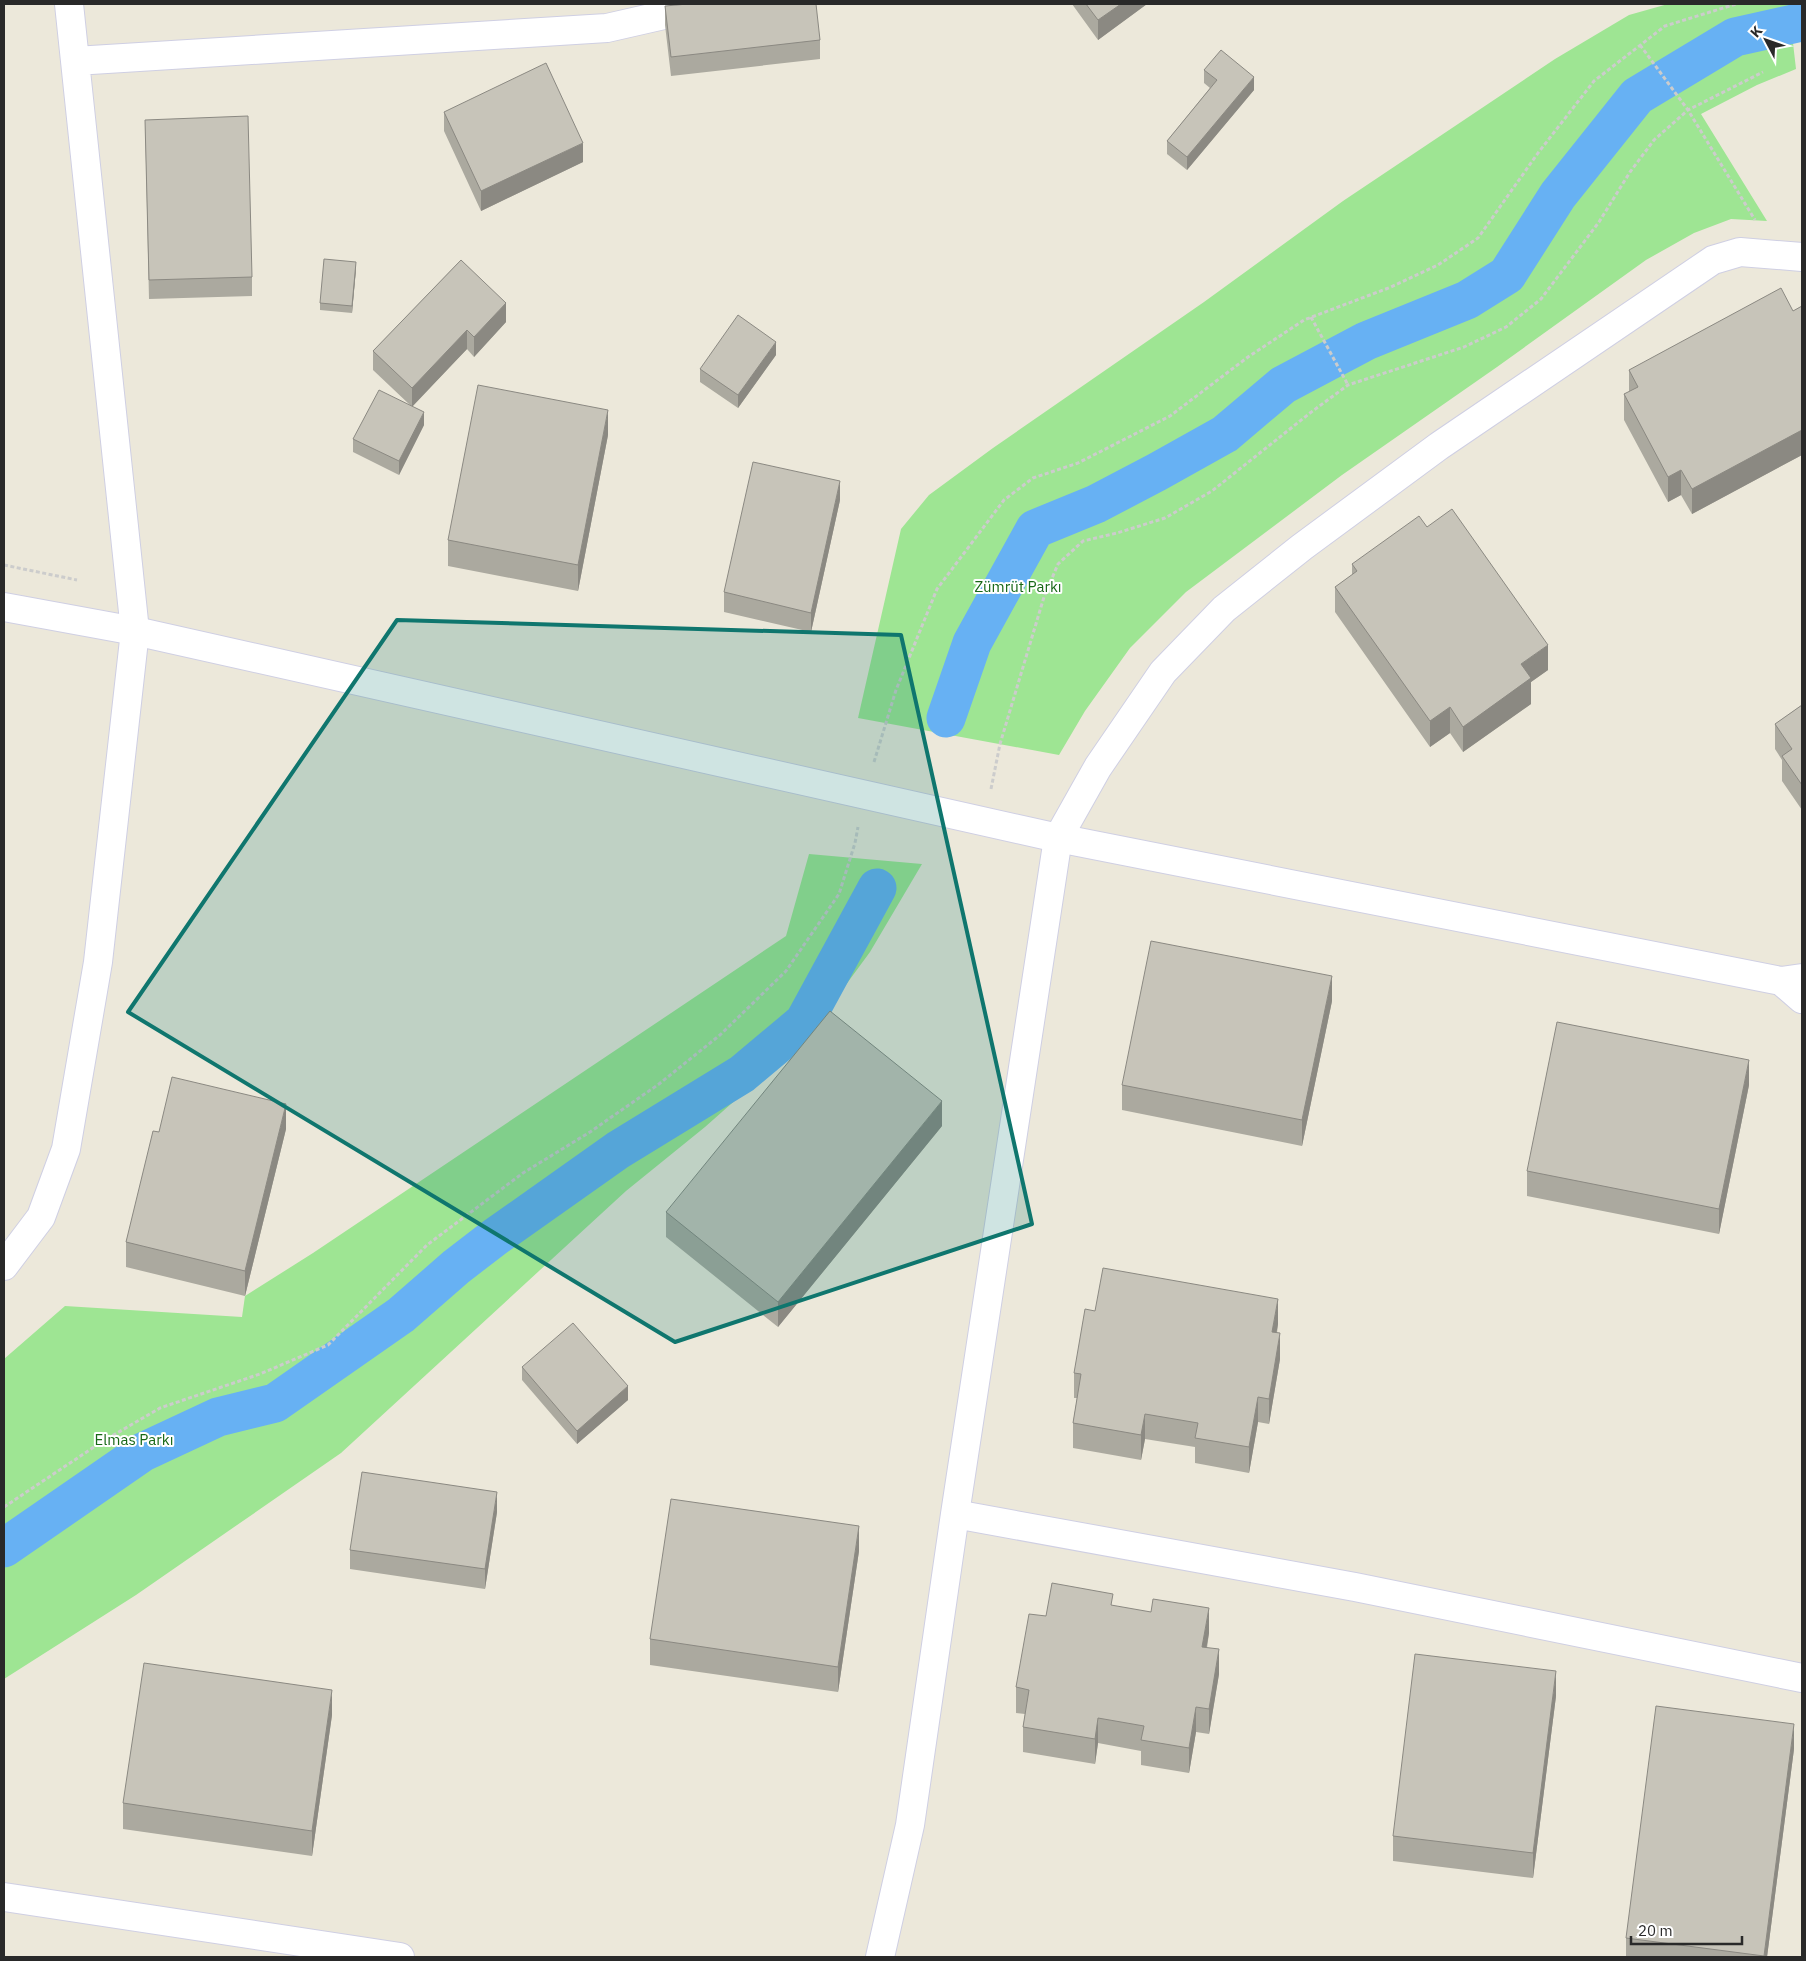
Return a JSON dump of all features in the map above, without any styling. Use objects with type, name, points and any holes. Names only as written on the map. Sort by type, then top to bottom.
[{"type":"street","points":[[4,1266],[41,1217],[66,1149],[98,962],[135,631],[69,4]]},
{"type":"street","points":[[75,61],[607,28],[712,4]]},
{"type":"street","points":[[880,1957],[910,1825],[955,1514],[1058,838],[1098,766],[1163,672],[1224,609],[1302,547],[1439,446],[1713,260],[1740,252],[1802,257]]},
{"type":"street","points":[[4,607],[135,631],[1058,838],[1792,980],[1802,999]]},
{"type":"street","points":[[955,1514],[1355,1587],[1802,1678]]},
{"type":"street","points":[[4,1897],[388,1957]]},
{"type":"path","points":[[1640,45],[1688,110],[1755,220],[1759,253]]},
{"type":"path","points":[[984,821],[1000,744],[1044,598],[1058,564],[1084,541],[1118,533],[1165,518],[1212,491],[1310,413],[1348,386],[1464,347],[1506,328],[1541,299],[1599,222],[1630,172],[1654,140],[1688,110],[1763,72]]},
{"type":"path","points":[[1311,317],[1348,386]]},
{"type":"path","points":[[4,565],[77,580]]},
{"type":"highlighted area","points":[[397,620],[901,635],[1032,1224],[675,1342],[128,1012]]},
{"type":"green space","name":"Zümrüt Parkı","points":[[1668,4],[1802,4],[1802,40],[1793,43],[1796,69],[1757,85],[1701,114],[1767,221],[1731,219],[1694,233],[1646,260],[1342,475],[1186,592],[1130,648],[1085,711],[1059,755],[858,718],[901,529],[929,495],[993,448],[1204,302],[1343,201],[1555,59],[1629,15]]},
{"type":"green space","name":"Elmas Parkı","points":[[809,854],[922,864],[870,952],[809,1035],[705,1127],[626,1191],[341,1453],[136,1595],[4,1679],[4,1359],[65,1306],[242,1317],[245,1296],[313,1253],[786,936]]},
{"type":"building","points":[[688,4],[816,4],[820,40],[671,57],[665,6]]},
{"type":"building","points":[[1086,4],[1121,4],[1098,20]]},
{"type":"building","points":[[1221,50],[1254,77],[1187,157],[1167,141],[1217,80],[1204,70]]},
{"type":"building","points":[[546,63],[583,143],[481,191],[444,112]]},
{"type":"building","points":[[248,116],[252,277],[149,280],[145,120]]},
{"type":"building","points":[[324,259],[356,262],[352,306],[320,303]]},
{"type":"building","points":[[461,260],[506,303],[474,337],[467,330],[412,388],[373,351]]},
{"type":"building","points":[[1781,288],[1793,311],[1802,306],[1802,430],[1692,489],[1681,470],[1668,477],[1624,394],[1638,387],[1629,370]]},
{"type":"building","points":[[738,315],[776,342],[738,395],[700,369]]},
{"type":"building","points":[[478,385],[608,410],[578,565],[448,540]]},
{"type":"building","points":[[379,390],[424,412],[399,461],[353,439]]},
{"type":"building","points":[[753,462],[840,481],[811,613],[724,592]]},
{"type":"building","points":[[1452,509],[1548,645],[1521,664],[1531,678],[1463,727],[1450,707],[1430,721],[1335,587],[1357,571],[1352,564],[1419,516],[1427,527]]},
{"type":"building","points":[[1802,705],[1802,785],[1782,756],[1792,749],[1775,724]]},
{"type":"building","points":[[1151,941],[1332,976],[1302,1120],[1122,1085]]},
{"type":"building","points":[[830,1011],[942,1101],[778,1302],[666,1212]]},
{"type":"building","points":[[1557,1022],[1749,1060],[1719,1209],[1527,1171]]},
{"type":"building","points":[[172,1077],[286,1104],[245,1271],[126,1242],[153,1131],[159,1132]]},
{"type":"building","points":[[1103,1268],[1278,1299],[1272,1332],[1280,1333],[1269,1399],[1258,1397],[1249,1447],[1195,1438],[1198,1423],[1145,1414],[1141,1435],[1073,1423],[1081,1374],[1074,1373],[1085,1309],[1095,1311]]},
{"type":"building","points":[[573,1323],[628,1386],[577,1431],[522,1367]]},
{"type":"building","points":[[362,1472],[497,1492],[485,1569],[350,1550]]},
{"type":"building","points":[[671,1499],[859,1526],[838,1667],[650,1639]]},
{"type":"building","points":[[1052,1583],[1113,1594],[1111,1605],[1151,1612],[1153,1599],[1209,1608],[1202,1647],[1219,1649],[1209,1709],[1196,1707],[1189,1748],[1141,1740],[1144,1726],[1098,1718],[1095,1739],[1023,1727],[1029,1690],[1016,1687],[1029,1614],[1046,1616]]},
{"type":"building","points":[[1415,1654],[1556,1671],[1533,1853],[1393,1836]]},
{"type":"building","points":[[144,1663],[332,1690],[312,1831],[123,1803]]},
{"type":"building","points":[[1656,1706],[1794,1724],[1764,1956],[1626,1938]]},
{"type":"waterway","points":[[946,718],[972,643],[1035,529],[1096,504],[1225,434],[1283,385],[1366,341],[1467,300],[1507,275],[1558,195],[1637,96],[1735,37],[1802,22]]},
{"type":"waterway","points":[[4,1548],[143,1452],[218,1417],[275,1403],[401,1315],[456,1267],[495,1237],[618,1150],[742,1074],[804,1022],[877,888]]}]
